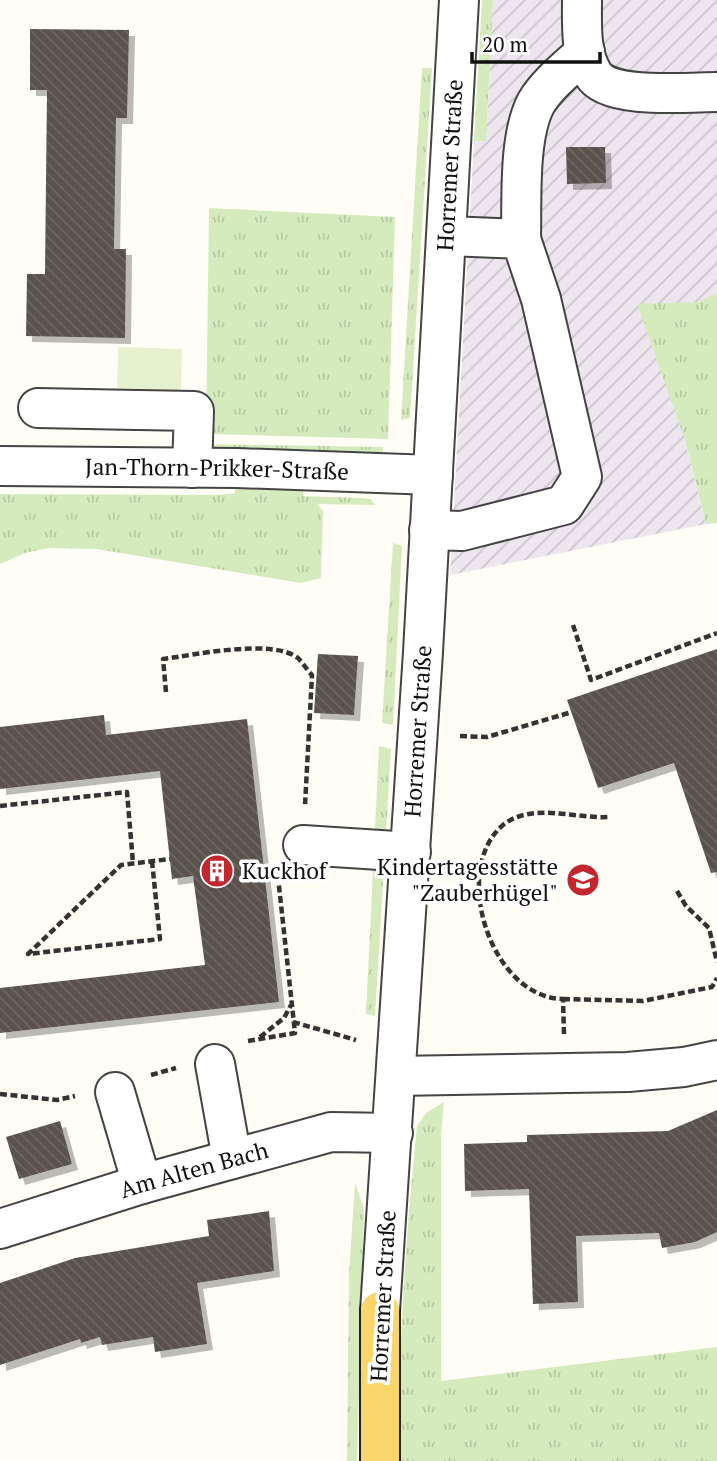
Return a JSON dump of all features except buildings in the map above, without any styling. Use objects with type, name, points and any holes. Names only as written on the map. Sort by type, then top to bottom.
[{"type":"main road","name":"Horremer Straße","points":[[380,1311],[380,1461]]},
{"type":"street","name":"Horremer Straße","points":[[380,1311],[411,852],[459,0]]},
{"type":"street","points":[[582,0],[585,52],[594,77],[612,88],[717,92]]},
{"type":"street","points":[[429,530],[462,531],[564,505],[582,477],[541,299],[521,239],[524,167],[533,111],[542,95],[585,52]]},
{"type":"street","points":[[447,236],[521,239]]},
{"type":"street","points":[[38,408],[194,411],[192,468]]},
{"type":"street","points":[[83,467],[85,409]]},
{"type":"street","name":"Jan-Thorn-Prikker-Straße","points":[[0,466],[433,475]]},
{"type":"street","points":[[303,845],[411,852]]},
{"type":"street","points":[[214,1057],[232,1160]]},
{"type":"street","points":[[397,1076],[640,1071],[684,1067],[717,1060]]},
{"type":"street","points":[[97,1093],[142,1184]]},
{"type":"street","name":"Am Alten Bach","points":[[0,1229],[142,1184],[331,1132],[393,1133]]},
{"type":"path","points":[[573,625],[591,680],[717,633]]},
{"type":"path","points":[[149,1076],[214,1057],[256,1040],[295,1033],[275,849],[303,845],[312,676],[297,658],[277,650],[243,649],[163,659],[166,692]]},
{"type":"path","points":[[418,734],[487,737],[572,712]]},
{"type":"path","points":[[0,806],[127,792],[134,863]]},
{"type":"path","points":[[608,817],[542,813],[522,817],[504,825],[492,840],[482,864],[482,906],[494,953],[504,967],[527,986],[543,995],[562,999],[643,1000],[712,987],[717,978]]},
{"type":"path","points":[[152,861],[160,939],[28,954],[121,865],[134,863],[152,861],[170,859]]},
{"type":"path","points":[[677,891],[686,906],[709,928],[715,942],[717,962]]},
{"type":"path","points":[[562,999],[565,1072]]},
{"type":"path","points":[[256,1040],[284,1018],[292,1005]]},
{"type":"path","points":[[293,1022],[356,1040]]},
{"type":"path","points":[[0,1094],[57,1100],[97,1093]]},
{"type":"shaded area","points":[[493,0],[717,0],[717,428],[685,441],[706,524],[450,575],[474,141],[486,141]]},
{"type":"green space","points":[[482,0],[493,0],[486,141],[474,141]]},
{"type":"green space","points":[[422,68],[432,68],[410,418],[401,420]]},
{"type":"green space","points":[[209,208],[395,217],[388,439],[206,434]]},
{"type":"green space","points":[[717,293],[717,523],[706,524],[685,440],[637,304],[698,302]]},
{"type":"green space","points":[[118,347],[182,349],[181,390],[117,389]]},
{"type":"green space","points":[[202,444],[383,447],[382,460],[202,457]]},
{"type":"green space","points":[[236,477],[303,478],[303,496],[371,499],[375,505],[317,504],[323,511],[321,578],[301,583],[97,549],[49,548],[25,553],[0,564],[0,494],[219,495],[235,493]]},
{"type":"green space","points":[[393,543],[402,546],[393,725],[382,723]]},
{"type":"green space","points":[[379,746],[391,749],[375,1016],[366,1014]]},
{"type":"green space","points":[[444,1102],[441,1134],[441,1381],[717,1347],[717,1461],[401,1461],[403,1293],[417,1126],[426,1113]]},
{"type":"green space","points":[[355,1183],[364,1209],[357,1461],[347,1461],[349,1273]]},
{"type":"place","name":"Kuckhof","points":[[217,871]]},
{"type":"place","name":"Kindertagesstätte \"Zauberhügel\"","points":[[583,880]]}]
